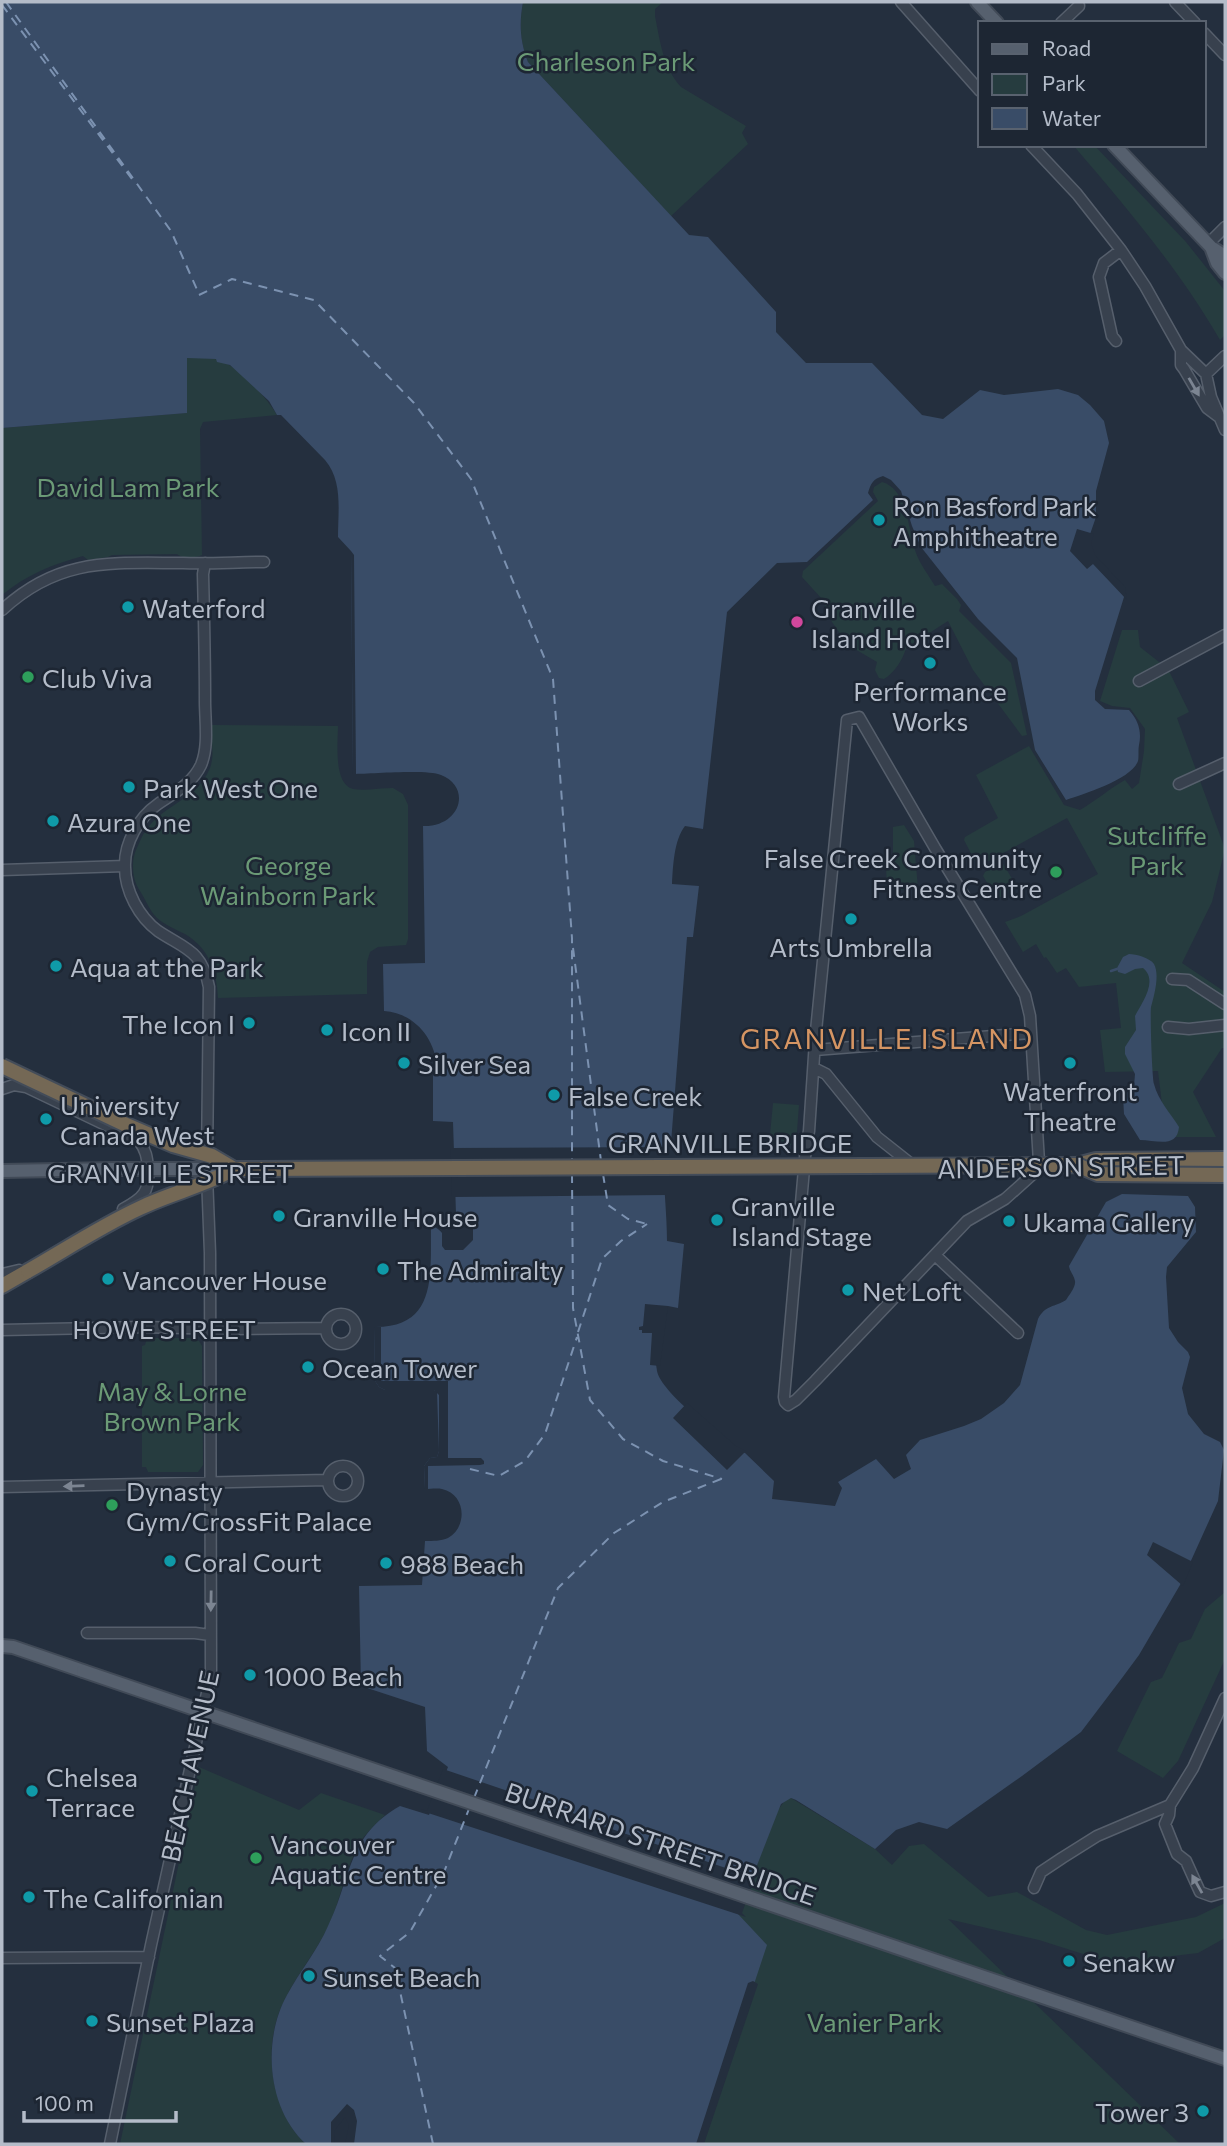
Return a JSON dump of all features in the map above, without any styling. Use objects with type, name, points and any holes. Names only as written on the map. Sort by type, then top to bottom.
[{"type":"highway","name":"GRANVILLE BRIDGE","points":[[2,1066],[143,1133],[212,1156],[234,1169]]},
{"type":"highway","name":"GRANVILLE BRIDGE","points":[[2,1286],[137,1209],[214,1181],[234,1169],[1077,1165],[1096,1160],[1225,1161]]},
{"type":"highway","points":[[1077,1165],[1098,1174],[1225,1175]]},
{"type":"main road","points":[[977,2],[995,21]]},
{"type":"main road","points":[[1116,147],[1209,246],[1225,256]]},
{"type":"main road","points":[[1209,246],[1225,273]]},
{"type":"main road","name":"GRANVILLE BRIDGE","points":[[2,1172],[234,1169]]},
{"type":"main road","name":"BURRARD STREET BRIDGE","points":[[2,1646],[13,1647],[1225,2059]]},
{"type":"street","points":[[901,2],[978,90]]},
{"type":"street","points":[[1175,2],[1193,21]]},
{"type":"street","points":[[1063,21],[1079,6]]},
{"type":"street","points":[[1206,35],[1225,55]]},
{"type":"street","points":[[1033,147],[1077,194],[1121,250],[1181,350],[1188,359],[1207,373],[1212,397],[1225,430]]},
{"type":"street","points":[[1209,246],[1225,227]]},
{"type":"street","points":[[1116,341],[1112,336],[1099,277],[1104,263],[1121,250]]},
{"type":"street","points":[[1181,350],[1181,365],[1207,408],[1220,417]]},
{"type":"street","points":[[1207,373],[1225,356]]},
{"type":"street","points":[[2,610],[38,584],[83,566],[110,563],[264,562]]},
{"type":"street","points":[[2,870],[125,866],[129,843],[142,819],[184,787],[198,771],[203,759],[205,729],[205,563]]},
{"type":"street","points":[[1139,681],[1225,635]]},
{"type":"street","points":[[859,717],[934,848],[1025,995],[1030,1016],[1030,1033],[1043,1167],[1005,1199],[967,1221],[806,1391],[792,1403],[786,1404],[784,1396],[847,720],[859,717]]},
{"type":"street","points":[[1179,784],[1225,762]]},
{"type":"street","name":"BEACH AVENUE","points":[[110,2144],[211,1675],[212,1483],[207,1172],[209,987],[205,970],[192,951],[156,929],[142,915],[130,892],[125,866]]},
{"type":"street","points":[[1172,979],[1188,981],[1225,1004]]},
{"type":"street","points":[[1168,1027],[1225,1026]]},
{"type":"street","points":[[815,1050],[1030,1033]]},
{"type":"street","name":"ANDERSON STREET","points":[[814,1068],[826,1074],[877,1137],[917,1168],[1225,1161]]},
{"type":"street","points":[[2,1089],[14,1084],[26,1087],[139,1141],[146,1149],[149,1172],[149,1186],[140,1200],[17,1272],[2,1274]]},
{"type":"street","name":"GRANVILLE STREET","points":[[2,1172],[339,1172]]},
{"type":"street","points":[[935,1255],[1017,1333]]},
{"type":"street","name":"HOWE STREET","points":[[2,1330],[141,1327],[326,1328]]},
{"type":"street","points":[[2,1487],[328,1480]]},
{"type":"street","points":[[87,1633],[210,1635]]},
{"type":"street","points":[[1225,1698],[1193,1768],[1170,1805],[1165,1824],[1177,1854],[1186,1861],[1200,1892],[1211,1896],[1225,1892]]},
{"type":"street","points":[[1034,1888],[1041,1872],[1097,1836],[1170,1805]]},
{"type":"street","points":[[1144,1816],[1152,1823],[1165,1824]]},
{"type":"street","points":[[2,1958],[149,1957]]},
{"type":"green space","name":"Charleson Park","points":[[523,2],[663,2],[655,9],[655,16],[670,71],[681,87],[746,126],[742,133],[748,144],[671,216],[528,62],[521,32]]},
{"type":"green space","points":[[1075,147],[1096,147],[1186,242],[1225,291],[1225,335],[1220,340],[1187,288],[1132,215]]},
{"type":"green space","name":"David Lam Park","points":[[187,358],[215,359],[232,367],[258,391],[277,415],[203,422],[200,429],[202,555],[190,558],[177,554],[112,555],[88,560],[83,556],[40,571],[2,595],[2,428],[186,413]]},
{"type":"green space","points":[[882,482],[891,486],[902,502],[916,553],[935,586],[942,584],[957,599],[961,605],[959,611],[1011,663],[1027,735],[1022,736],[973,670],[948,621],[906,648],[895,670],[884,679],[879,678],[875,670],[877,662],[848,645],[832,622],[822,599],[802,577],[803,571],[878,501],[873,492],[874,487]]},
{"type":"green space","name":"Sutcliffe Park","points":[[1122,630],[1138,630],[1140,647],[1168,669],[1189,712],[1177,718],[1225,849],[1212,902],[1182,963],[1225,992],[1225,1048],[1222,1048],[1193,1092],[1216,1137],[1166,1137],[1158,1071],[1105,1072],[1100,1030],[1121,1028],[1116,983],[1079,987],[1066,968],[1057,973],[1036,944],[1023,952],[1005,922],[1098,874],[1067,818],[978,867],[964,840],[998,818],[976,775],[1029,746],[1064,805],[1080,810],[1125,780],[1132,789],[1139,783],[1145,729],[1130,708],[1112,706],[1100,701]]},
{"type":"green space","name":"George Wainborn Park","points":[[210,725],[338,726],[339,771],[347,786],[358,790],[393,788],[403,794],[408,805],[408,939],[406,945],[378,947],[370,952],[367,962],[367,994],[218,998],[216,979],[206,954],[185,934],[154,915],[138,888],[134,859],[147,828],[196,789],[210,768]]},
{"type":"green space","points":[[904,825],[914,841],[918,889],[887,891],[886,866],[893,865],[893,827]]},
{"type":"green space","points":[[1002,862],[1014,882],[1012,883],[1015,889],[997,899],[983,876]]},
{"type":"green space","points":[[773,1103],[799,1105],[796,1145],[769,1145]]},
{"type":"green space","name":"May & Lorne Brown Park","points":[[147,1338],[194,1338],[202,1346],[203,1465],[198,1472],[148,1472],[146,1467],[142,1467],[142,1346]]},
{"type":"green space","points":[[1225,1592],[1225,1659],[1178,1761],[1163,1778],[1117,1751],[1151,1682],[1162,1678],[1179,1643],[1191,1639],[1205,1609]]},
{"type":"green space","points":[[199,1767],[299,1810],[321,1793],[385,1815],[360,1842],[328,1927],[285,1999],[275,2027],[272,2063],[278,2099],[294,2131],[306,2144],[120,2144]]},
{"type":"green space","name":"Vanier Park","points":[[791,1798],[875,1849],[892,1865],[909,1846],[924,1844],[988,1897],[1017,1892],[1086,1930],[1107,1935],[1196,1917],[1225,1903],[1225,1938],[1198,1953],[1148,1959],[1102,1960],[1039,1940],[948,1919],[1180,2144],[701,2144],[738,1914],[778,1810],[786,1799]]},
{"type":"water","name":"False Creek","points":[[2,2],[523,2],[521,32],[528,62],[689,235],[708,237],[776,312],[776,332],[806,363],[872,363],[922,415],[943,419],[980,390],[1004,395],[1058,389],[1078,395],[1104,421],[1109,443],[1096,491],[1096,517],[1087,543],[1092,557],[1123,589],[1124,597],[1095,691],[1095,700],[1105,709],[1129,710],[1140,730],[1138,761],[1134,768],[1117,780],[1066,800],[1035,750],[1017,658],[978,619],[921,547],[901,491],[883,476],[875,480],[870,487],[868,493],[873,500],[807,562],[777,563],[727,612],[703,829],[685,826],[676,846],[673,869],[672,884],[699,886],[693,937],[687,937],[671,1143],[664,1144],[667,1241],[684,1244],[678,1308],[668,1306],[664,1310],[656,1364],[661,1380],[679,1401],[734,1449],[745,1453],[774,1481],[772,1499],[835,1506],[842,1488],[838,1482],[876,1459],[894,1479],[911,1469],[906,1455],[920,1440],[981,1419],[1004,1403],[1020,1385],[1041,1314],[1066,1300],[1073,1288],[1075,1281],[1069,1266],[1106,1202],[1122,1194],[1188,1196],[1195,1207],[1196,1232],[1167,1267],[1169,1328],[1190,1357],[1182,1388],[1188,1414],[1204,1434],[1220,1442],[1224,1450],[1218,1501],[1180,1585],[1139,1655],[1081,1732],[947,1829],[919,1822],[896,1830],[875,1849],[796,1800],[791,1798],[781,1804],[738,1914],[767,1945],[701,2144],[348,2144],[352,2133],[347,2113],[332,2128],[331,2144],[306,2144],[283,2112],[276,2093],[272,2053],[279,2013],[292,1986],[324,1935],[360,1844],[383,1818],[400,1806],[429,1815],[448,1767],[427,1751],[425,1707],[361,1686],[359,1586],[422,1585],[425,1541],[448,1538],[459,1526],[461,1519],[460,1504],[450,1492],[425,1489],[424,1466],[430,1458],[437,1457],[439,1451],[437,1392],[385,1390],[379,1387],[375,1381],[374,1327],[395,1325],[410,1318],[420,1307],[430,1278],[431,1224],[442,1232],[458,1218],[453,1122],[433,1121],[433,1068],[437,1067],[435,1056],[421,1029],[405,1017],[384,1011],[383,964],[425,963],[423,826],[436,825],[446,820],[454,813],[459,797],[457,788],[451,781],[434,773],[353,774],[351,551],[338,537],[335,477],[325,460],[281,415],[277,415],[269,401],[230,365],[217,362],[216,359],[187,358],[187,413],[2,428]]},
{"type":"water","points":[[1129,954],[1149,960],[1156,969],[1156,986],[1151,1007],[1153,1079],[1158,1096],[1179,1127],[1177,1134],[1170,1141],[1140,1140],[1124,1114],[1123,1096],[1134,1086],[1135,1074],[1125,1054],[1125,1047],[1136,1030],[1135,1016],[1149,986],[1147,973],[1143,968],[1125,974],[1118,972],[1117,968],[1123,957]]},
{"type":"pier","points":[[1077,529],[1094,534],[1091,543],[1095,555],[1125,587],[1127,600],[1093,564],[1087,569],[1070,551]]},
{"type":"pier","points":[[351,551],[354,555],[356,774],[353,774]]},
{"type":"pier","points":[[667,1147],[667,1195],[452,1197],[450,1148]]},
{"type":"pier","points":[[454,1218],[470,1219],[473,1223],[473,1240],[463,1250],[445,1250],[442,1246],[442,1233],[436,1226],[439,1224],[442,1228]]},
{"type":"pier","points":[[645,1304],[668,1306],[660,1366],[650,1365],[652,1333],[642,1333],[642,1330],[639,1330],[639,1327],[643,1326]]},
{"type":"pier","points":[[374,1327],[381,1327],[381,1381],[448,1381],[448,1458],[481,1458],[484,1464],[428,1466],[428,1489],[425,1489],[424,1466],[430,1458],[437,1457],[439,1451],[439,1395],[434,1390],[385,1390],[379,1387],[375,1381]]},
{"type":"pier","points":[[687,1403],[736,1446],[746,1451],[727,1470],[673,1418]]},
{"type":"pier","points":[[1153,1542],[1193,1562],[1183,1586],[1147,1555]]},
{"type":"pier","points":[[443,1769],[755,1878],[742,1913],[746,1917],[422,1811],[420,1809],[427,1811]]},
{"type":"pier","points":[[753,1981],[758,1984],[704,2144],[696,2144],[748,1983]]},
{"type":"pier","points":[[347,2104],[354,2110],[357,2121],[354,2144],[345,2144],[349,2125],[345,2117],[335,2130],[334,2144],[331,2144],[331,2122]]},
{"type":"waterway","points":[[1111,971],[1117,969]]},
{"type":"ferry route","points":[[6,2],[171,231],[199,294]]},
{"type":"ferry route","points":[[2,5],[135,183]]},
{"type":"ferry route","points":[[199,295],[232,279],[314,300],[414,403],[471,479],[553,679],[572,938],[572,1162]]},
{"type":"ferry route","points":[[573,948],[601,1161]]},
{"type":"ferry route","points":[[572,1174],[573,1308],[590,1400],[623,1439],[663,1461],[722,1479]]},
{"type":"ferry route","points":[[603,1174],[608,1205],[628,1219],[647,1224]]},
{"type":"ferry route","points":[[578,1332],[602,1259],[621,1241],[647,1224]]},
{"type":"ferry route","points":[[470,1469],[499,1476],[525,1461],[545,1434],[577,1337]]},
{"type":"ferry route","points":[[474,1798],[558,1588],[614,1533],[663,1502],[721,1479]]},
{"type":"ferry route","points":[[433,2144],[395,1968],[380,1956],[410,1932],[444,1872],[469,1809]]},
{"type":"place","name":"Ron Basford Park Amphitheatre","points":[[879,520]]},
{"type":"place","name":"Waterford","points":[[128,607]]},
{"type":"place","name":"Granville Island Hotel","points":[[797,622]]},
{"type":"place","name":"Performance Works","points":[[930,663]]},
{"type":"place","name":"Club Viva","points":[[28,677]]},
{"type":"place","name":"Park West One","points":[[129,787]]},
{"type":"place","name":"Azura One","points":[[53,821]]},
{"type":"place","name":"False Creek Community Fitness Centre","points":[[1056,872]]},
{"type":"place","name":"Arts Umbrella","points":[[851,919]]},
{"type":"place","name":"Aqua at the Park","points":[[56,966]]},
{"type":"place","name":"The Icon I","points":[[249,1023]]},
{"type":"place","name":"Icon II","points":[[327,1030]]},
{"type":"place","name":"Silver Sea","points":[[404,1063]]},
{"type":"place","name":"Waterfront Theatre","points":[[1070,1063]]},
{"type":"place","name":"False Creek","points":[[554,1095]]},
{"type":"place","name":"University Canada West","points":[[46,1119]]},
{"type":"place","name":"Granville House","points":[[279,1216]]},
{"type":"place","name":"Granville Island Stage","points":[[717,1220]]},
{"type":"place","name":"Ukama Gallery","points":[[1009,1221]]},
{"type":"place","name":"The Admiralty","points":[[383,1269]]},
{"type":"place","name":"Vancouver House","points":[[108,1279]]},
{"type":"place","name":"Net Loft","points":[[848,1290]]},
{"type":"place","name":"Ocean Tower","points":[[308,1367]]},
{"type":"place","name":"Dynasty Gym/CrossFit Palace","points":[[112,1505]]},
{"type":"place","name":"Coral Court","points":[[170,1561]]},
{"type":"place","name":"988 Beach","points":[[386,1563]]},
{"type":"place","name":"1000 Beach","points":[[250,1675]]},
{"type":"place","name":"Chelsea Terrace","points":[[32,1791]]},
{"type":"place","name":"Vancouver Aquatic Centre","points":[[256,1858]]},
{"type":"place","name":"The Californian","points":[[29,1897]]},
{"type":"place","name":"Senakw","points":[[1069,1961]]},
{"type":"place","name":"Sunset Beach","points":[[309,1976]]},
{"type":"place","name":"Sunset Plaza","points":[[92,2021]]},
{"type":"place","name":"Tower 3","points":[[1203,2111]]},
{"type":"district","name":"GRANVILLE ISLAND","points":[[887,1038]]}]
